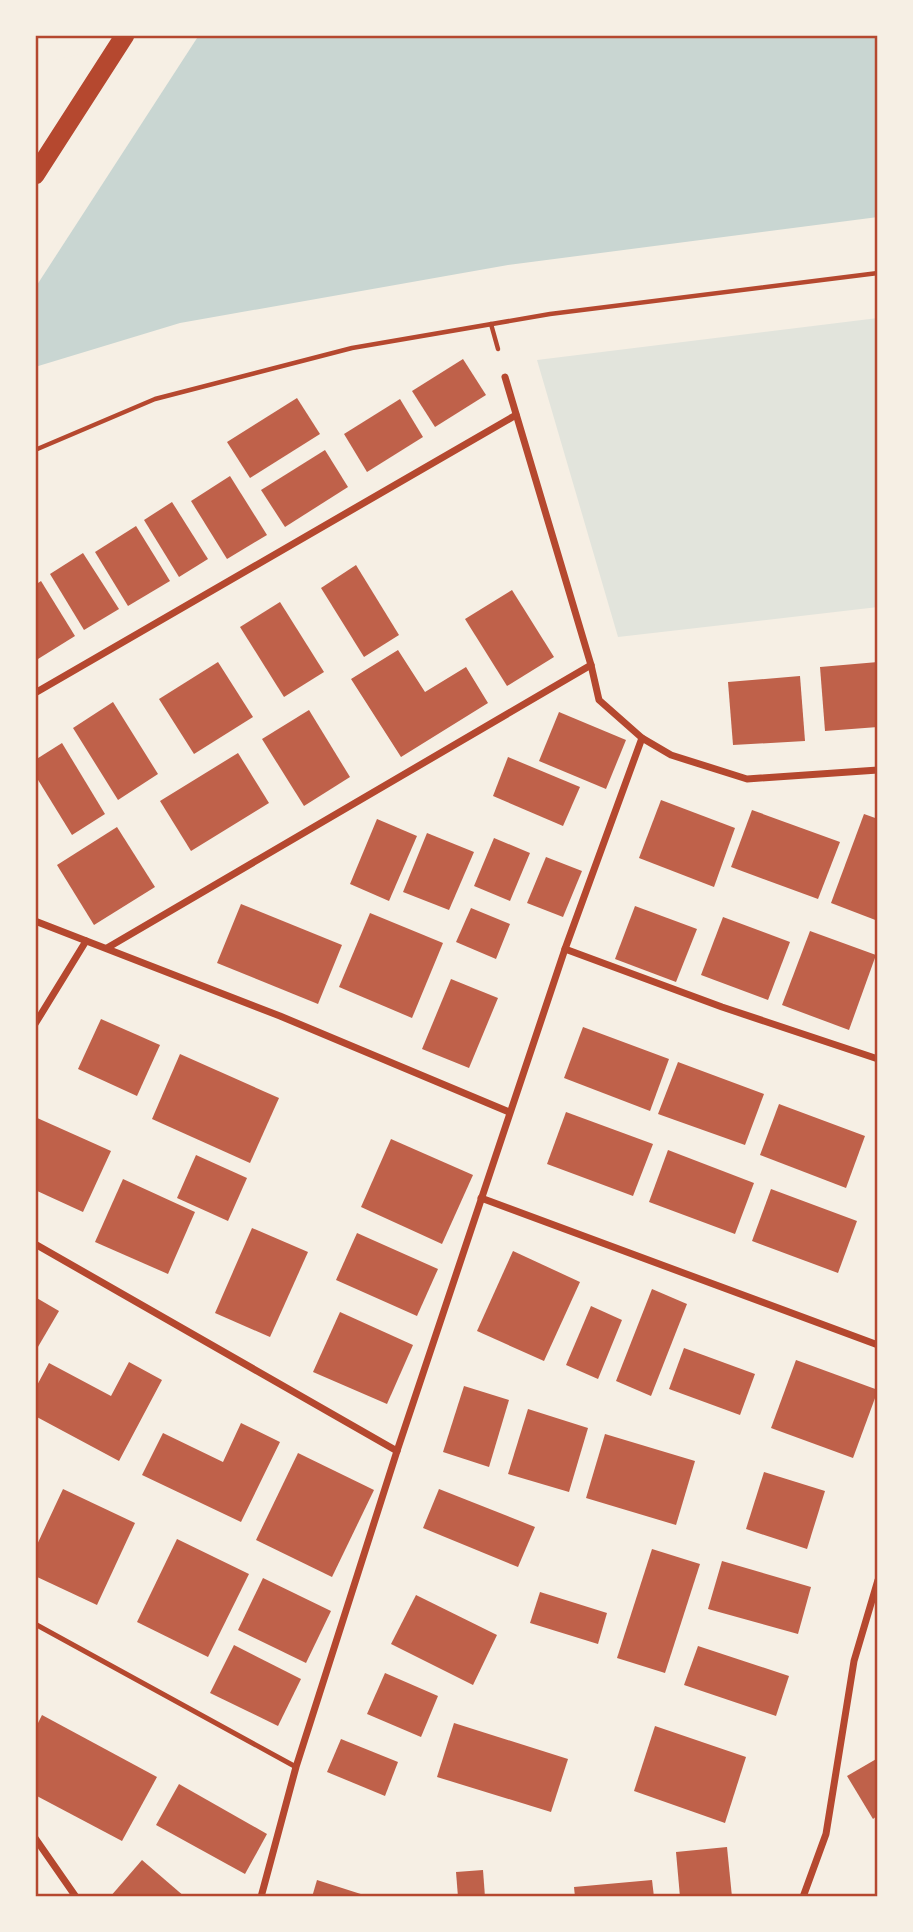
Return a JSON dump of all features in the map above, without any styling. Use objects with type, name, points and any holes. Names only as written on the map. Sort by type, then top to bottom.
[{"type":"highway","points":[[35,175],[125,35]]},
{"type":"street","points":[[505,377],[599,700],[642,738],[671,755],[747,779],[878,770]]},
{"type":"street","points":[[35,693],[516,415]]},
{"type":"street","points":[[107,948],[591,665]]},
{"type":"street","points":[[261,1897],[296,1767],[397,1451],[565,949],[642,738]]},
{"type":"street","points":[[35,921],[280,1016],[509,1112]]},
{"type":"street","points":[[35,1024],[86,941]]},
{"type":"street","points":[[565,949],[722,1007],[878,1059]]},
{"type":"street","points":[[481,1198],[878,1345]]},
{"type":"street","points":[[35,1244],[397,1451]]},
{"type":"street","points":[[803,1897],[827,1834],[854,1661],[878,1580]]},
{"type":"street","points":[[35,1838],[76,1897]]},
{"type":"lane","points":[[35,1624],[296,1767]]},
{"type":"path","points":[[35,450],[155,400],[352,348],[550,314],[878,273]]},
{"type":"shaded area","points":[[188,35],[878,35],[878,217],[508,265],[180,323],[35,367],[35,67]]},
{"type":"shaded area","points":[[878,318],[878,607],[618,637],[537,360]]},
{"type":"pier","points":[[171,35],[199,35],[35,288],[35,64]]},
{"type":"building","points":[[463,359],[486,395],[435,427],[412,391]]},
{"type":"building","points":[[297,398],[320,434],[250,478],[227,442]]},
{"type":"building","points":[[400,399],[423,437],[367,472],[344,434]]},
{"type":"building","points":[[325,450],[348,487],[285,527],[261,490]]},
{"type":"building","points":[[230,476],[267,535],[227,559],[191,501]]},
{"type":"building","points":[[172,502],[208,559],[179,577],[144,520]]},
{"type":"building","points":[[136,526],[170,581],[128,606],[95,552]]},
{"type":"building","points":[[83,553],[119,609],[84,630],[50,574]]},
{"type":"building","points":[[356,565],[399,635],[364,657],[321,588]]},
{"type":"building","points":[[41,581],[75,636],[38,659],[35,654],[35,585]]},
{"type":"building","points":[[512,590],[554,657],[507,686],[465,619]]},
{"type":"building","points":[[280,602],[324,672],[284,697],[240,627]]},
{"type":"building","points":[[398,650],[425,692],[466,667],[488,703],[401,757],[351,679]]},
{"type":"building","points":[[218,662],[253,717],[194,754],[159,699]]},
{"type":"building","points":[[878,662],[878,727],[825,731],[820,667]]},
{"type":"building","points":[[800,676],[805,741],[733,745],[728,682]]},
{"type":"building","points":[[113,702],[158,774],[118,800],[73,728]]},
{"type":"building","points":[[309,710],[350,777],[304,806],[262,739]]},
{"type":"building","points":[[559,712],[626,740],[606,789],[539,761]]},
{"type":"building","points":[[62,743],[105,814],[72,835],[35,775],[35,760]]},
{"type":"building","points":[[238,753],[269,803],[191,851],[160,801]]},
{"type":"building","points":[[508,757],[580,787],[563,826],[493,796]]},
{"type":"building","points":[[661,800],[735,828],[714,887],[639,858]]},
{"type":"building","points":[[752,810],[840,842],[818,899],[731,867]]},
{"type":"building","points":[[864,814],[878,819],[878,921],[831,903]]},
{"type":"building","points":[[377,819],[417,836],[389,901],[350,884]]},
{"type":"building","points":[[117,827],[155,887],[94,925],[57,865]]},
{"type":"building","points":[[427,833],[474,852],[449,910],[403,892]]},
{"type":"building","points":[[494,838],[530,853],[510,901],[474,886]]},
{"type":"building","points":[[546,857],[582,871],[563,917],[527,903]]},
{"type":"building","points":[[241,904],[342,945],[318,1004],[217,963]]},
{"type":"building","points":[[635,906],[697,929],[676,982],[615,959]]},
{"type":"building","points":[[471,908],[510,924],[496,959],[456,942]]},
{"type":"building","points":[[370,913],[443,943],[412,1018],[339,987]]},
{"type":"building","points":[[723,917],[790,942],[768,1000],[701,975]]},
{"type":"building","points":[[810,931],[876,955],[849,1030],[782,1005]]},
{"type":"building","points":[[451,979],[498,998],[469,1068],[422,1049]]},
{"type":"building","points":[[101,1019],[160,1045],[137,1096],[78,1069]]},
{"type":"building","points":[[583,1027],[669,1059],[650,1111],[564,1078]]},
{"type":"building","points":[[180,1054],[279,1098],[250,1163],[152,1119]]},
{"type":"building","points":[[678,1062],[764,1094],[745,1145],[658,1114]]},
{"type":"building","points":[[779,1104],[865,1136],[846,1188],[760,1155]]},
{"type":"building","points":[[566,1112],[653,1144],[633,1196],[547,1164]]},
{"type":"building","points":[[35,1117],[111,1151],[83,1212],[35,1190]]},
{"type":"building","points":[[391,1139],[473,1175],[442,1244],[361,1207]]},
{"type":"building","points":[[668,1150],[754,1183],[735,1234],[649,1202]]},
{"type":"building","points":[[196,1155],[247,1178],[228,1221],[177,1198]]},
{"type":"building","points":[[123,1179],[195,1212],[168,1274],[95,1242]]},
{"type":"building","points":[[771,1189],[857,1221],[838,1273],[752,1241]]},
{"type":"building","points":[[252,1228],[308,1252],[270,1337],[215,1313]]},
{"type":"building","points":[[357,1233],[438,1269],[417,1316],[336,1280]]},
{"type":"building","points":[[513,1251],[580,1282],[544,1361],[477,1331]]},
{"type":"building","points":[[652,1289],[687,1304],[651,1396],[616,1381]]},
{"type":"building","points":[[35,1297],[59,1311],[35,1352]]},
{"type":"building","points":[[591,1306],[622,1320],[598,1379],[566,1365]]},
{"type":"building","points":[[340,1312],[413,1345],[387,1404],[313,1372]]},
{"type":"building","points":[[684,1348],[755,1374],[740,1415],[669,1389]]},
{"type":"building","points":[[796,1360],[878,1390],[853,1458],[771,1428]]},
{"type":"building","points":[[129,1362],[162,1380],[119,1461],[35,1416],[35,1389],[49,1363],[111,1396]]},
{"type":"building","points":[[464,1386],[509,1400],[489,1467],[443,1452]]},
{"type":"building","points":[[528,1409],[588,1428],[569,1492],[508,1474]]},
{"type":"building","points":[[241,1423],[280,1442],[241,1522],[142,1475],[163,1433],[223,1462]]},
{"type":"building","points":[[605,1434],[695,1461],[676,1525],[586,1498]]},
{"type":"building","points":[[298,1453],[374,1490],[332,1577],[256,1540]]},
{"type":"building","points":[[764,1472],[825,1491],[807,1549],[746,1529]]},
{"type":"building","points":[[63,1489],[135,1523],[97,1605],[35,1576],[35,1549]]},
{"type":"building","points":[[439,1489],[535,1527],[518,1567],[423,1528]]},
{"type":"building","points":[[177,1539],[249,1574],[208,1657],[137,1622]]},
{"type":"building","points":[[652,1549],[700,1564],[665,1673],[617,1658]]},
{"type":"building","points":[[722,1561],[811,1587],[798,1634],[708,1609]]},
{"type":"building","points":[[263,1578],[331,1611],[306,1663],[238,1630]]},
{"type":"building","points":[[540,1592],[607,1613],[598,1644],[530,1623]]},
{"type":"building","points":[[416,1595],[497,1635],[473,1685],[391,1644]]},
{"type":"building","points":[[234,1645],[301,1679],[278,1726],[210,1693]]},
{"type":"building","points":[[698,1646],[789,1676],[776,1716],[684,1685]]},
{"type":"building","points":[[385,1673],[438,1696],[421,1737],[367,1714]]},
{"type":"building","points":[[42,1715],[157,1777],[122,1841],[35,1795],[35,1729]]},
{"type":"building","points":[[454,1723],[568,1759],[551,1812],[437,1777]]},
{"type":"building","points":[[655,1726],[746,1757],[725,1823],[634,1791]]},
{"type":"building","points":[[341,1739],[398,1762],[385,1796],[327,1772]]},
{"type":"building","points":[[878,1758],[878,1815],[873,1819],[847,1776]]},
{"type":"building","points":[[179,1784],[267,1834],[245,1874],[156,1825]]},
{"type":"building","points":[[727,1847],[732,1897],[680,1897],[676,1852]]},
{"type":"building","points":[[142,1860],[185,1897],[110,1897]]},
{"type":"building","points":[[483,1870],[485,1897],[458,1897],[456,1872]]},
{"type":"building","points":[[317,1880],[367,1896],[367,1897],[312,1897]]},
{"type":"building","points":[[652,1880],[654,1897],[575,1897],[574,1887]]}]
